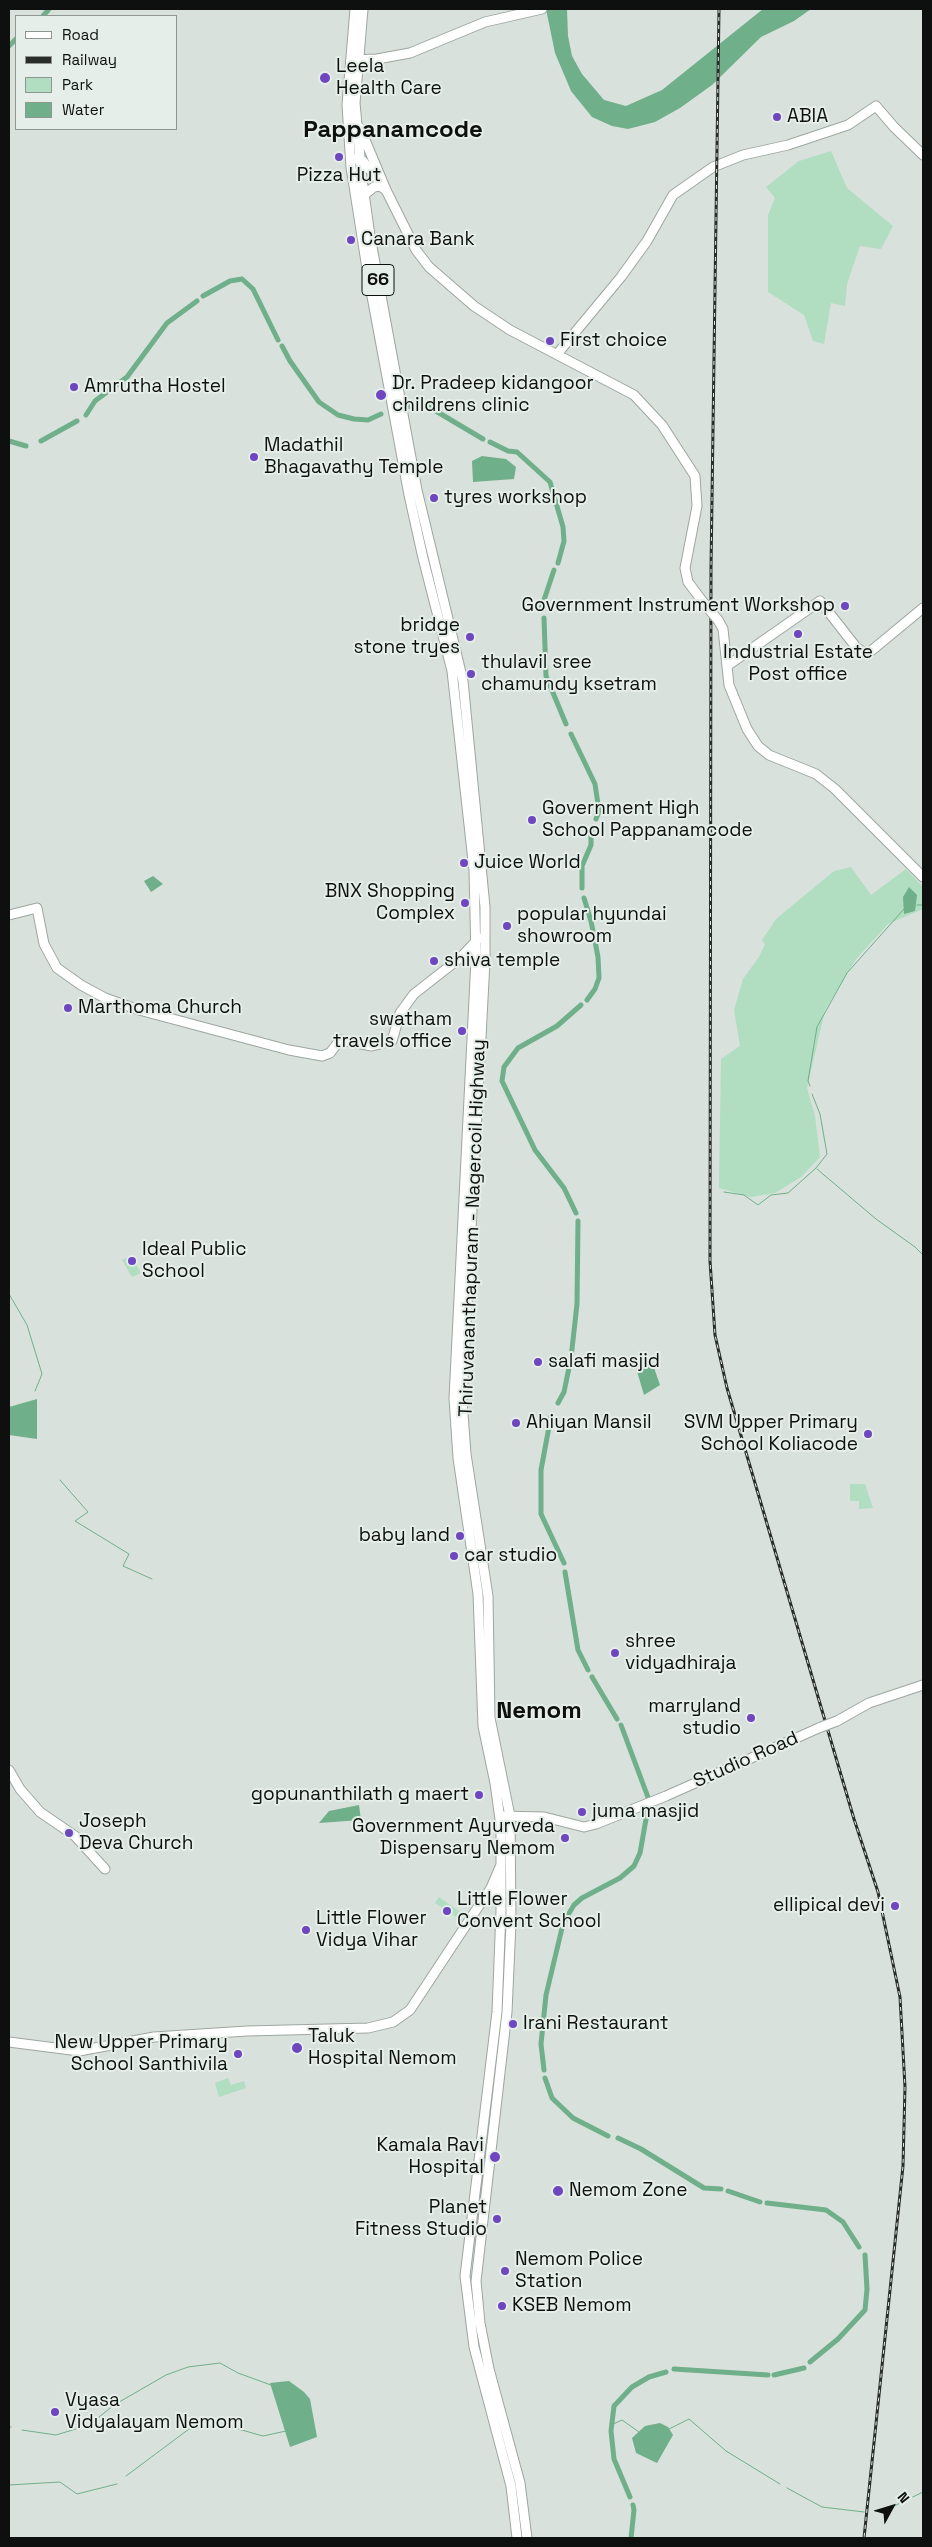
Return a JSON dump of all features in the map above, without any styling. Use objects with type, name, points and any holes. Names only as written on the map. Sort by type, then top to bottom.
[{"type":"main road","name":"Thiruvananthapuram - Nagercoil Highway","points":[[355,9],[355,157],[364,195],[420,502],[463,681],[482,866],[486,934],[481,960],[454,1398],[458,1458],[478,1594],[483,1726],[496,1783],[500,1816],[500,1969],[478,2216],[476,2267],[480,2323],[492,2381],[520,2483],[527,2538]]},
{"type":"main road","name":"Thiruvananthapuram - Nagercoil Highway","points":[[363,9],[347,105],[355,157],[368,275],[409,495],[452,671],[471,826],[477,940],[481,960],[462,1400],[466,1454],[488,1596],[490,1718],[510,1816],[511,1889],[507,2012],[478,2216],[465,2267],[467,2298],[479,2373],[511,2486],[517,2538]]},
{"type":"main road","points":[[355,60],[410,54],[485,22],[542,9]]},
{"type":"main road","points":[[558,354],[621,277],[647,241],[673,195],[713,167],[743,155],[788,145],[848,126],[876,106],[894,127],[923,154]]},
{"type":"main road","points":[[356,113],[370,154],[386,190],[416,250],[429,266],[474,306],[510,330],[639,398],[662,425],[695,476],[697,506],[685,568],[688,582],[723,629],[729,685],[739,712],[758,746],[768,755],[816,774],[835,789],[923,877]]},
{"type":"main road","points":[[355,157],[370,154]]},
{"type":"main road","points":[[355,157],[363,161],[386,190]]},
{"type":"main road","points":[[364,195],[374,187],[380,186],[386,190]]},
{"type":"main road","points":[[727,666],[820,601],[856,647],[864,652],[871,651],[923,608]]},
{"type":"main road","points":[[9,915],[37,908],[44,944],[48,955],[57,968],[81,985],[105,998],[139,1010],[289,1050],[322,1056],[330,1053],[340,1040],[372,1046],[392,1041],[400,1013],[414,994],[460,958],[477,940],[486,934]]},
{"type":"main road","points":[[460,958],[481,960]]},
{"type":"main road","name":"Studio Road","points":[[500,1816],[544,1817],[584,1827],[596,1824],[666,1796],[837,1721],[869,1703],[923,1685]]},
{"type":"main road","points":[[9,1770],[20,1789],[40,1812],[75,1836],[105,1869]]},
{"type":"main road","points":[[9,2042],[79,2051],[154,2037],[246,2031],[368,2028],[393,2022],[410,2010],[491,1888],[501,1864]]},
{"type":"main road","points":[[480,1904],[500,1890],[511,1889]]},
{"type":"green space","points":[[831,151],[847,188],[893,226],[881,249],[860,246],[847,284],[845,306],[831,303],[824,344],[813,341],[804,315],[768,292],[768,215],[775,198],[766,187],[799,161]]},
{"type":"green space","points":[[851,867],[871,895],[906,869],[923,887],[923,909],[888,924],[856,959],[825,1010],[807,1088],[815,1116],[820,1157],[801,1177],[775,1193],[751,1197],[719,1188],[721,1059],[740,1046],[734,1010],[743,979],[759,957],[765,944],[762,940],[776,919],[834,871]]},
{"type":"green space","points":[[131,1256],[141,1273],[132,1277],[122,1260]]},
{"type":"green space","points":[[850,1484],[865,1484],[873,1508],[859,1509],[859,1501],[850,1501]]},
{"type":"green space","points":[[439,1897],[463,1914],[459,1919],[435,1903]]},
{"type":"green space","points":[[228,2078],[231,2085],[244,2081],[246,2088],[219,2097],[215,2083]]},
{"type":"water","points":[[546,9],[567,9],[568,36],[572,56],[582,74],[604,100],[626,106],[662,90],[763,9],[811,9],[794,21],[761,37],[712,85],[680,108],[655,122],[628,129],[612,126],[592,117],[571,91],[555,53]]},
{"type":"water","points":[[482,456],[506,459],[516,467],[514,479],[473,482],[472,461]]},
{"type":"water","points":[[153,876],[163,884],[151,892],[144,881]]},
{"type":"water","points":[[909,887],[917,895],[915,911],[904,914],[903,897]]},
{"type":"water","points":[[652,1362],[660,1385],[644,1395],[636,1368]]},
{"type":"water","points":[[37,1399],[37,1439],[9,1435],[9,1407]]},
{"type":"water","points":[[359,1805],[361,1820],[319,1823],[329,1811]]},
{"type":"water","points":[[289,2381],[310,2399],[317,2437],[290,2447],[270,2383]]},
{"type":"water","points":[[660,2423],[668,2427],[673,2435],[657,2463],[636,2453],[632,2438],[645,2426]]},
{"type":"waterway","points":[[44,15],[49,9]]},
{"type":"waterway","points":[[9,46],[15,40]]},
{"type":"waterway","points":[[203,296],[230,281],[242,279],[253,289],[278,340]]},
{"type":"waterway","points":[[86,415],[95,401],[127,377],[167,323],[197,301]]},
{"type":"waterway","points":[[282,346],[290,361],[319,402],[338,415],[354,419],[368,420],[381,414]]},
{"type":"waterway","points":[[405,407],[424,404],[483,439]]},
{"type":"waterway","points":[[41,441],[77,421]]},
{"type":"waterway","points":[[9,441],[26,446]]},
{"type":"waterway","points":[[490,442],[508,451],[517,452],[550,482],[563,527],[564,541],[558,563]]},
{"type":"waterway","points":[[541,609],[554,570]]},
{"type":"waterway","points":[[544,618],[546,676],[566,724]]},
{"type":"waterway","points":[[571,734],[595,784],[599,811],[596,819]]},
{"type":"waterway","points":[[582,888],[582,866],[591,845],[591,830]]},
{"type":"waterway","points":[[584,898],[591,921],[598,957],[599,978],[595,989],[587,1000]]},
{"type":"waterway","points":[[917,905],[923,905]]},
{"type":"waterway","points":[[810,1086],[808,1081],[817,1027],[847,973],[904,909]]},
{"type":"waterway","points":[[576,1213],[564,1188],[535,1150],[502,1081],[504,1067],[518,1048],[557,1026],[581,1005]]},
{"type":"waterway","points":[[724,1192],[744,1195],[758,1205],[771,1195],[788,1193],[816,1168],[827,1154],[820,1114],[812,1094]]},
{"type":"waterway","points":[[817,1169],[876,1219],[923,1255]]},
{"type":"waterway","points":[[558,1403],[564,1392],[571,1358],[577,1304],[578,1221]]},
{"type":"waterway","points":[[9,1294],[27,1325],[42,1374],[35,1391]]},
{"type":"waterway","points":[[551,1416],[541,1470],[541,1514],[564,1563]]},
{"type":"waterway","points":[[60,1480],[88,1512],[75,1521],[129,1554],[123,1566],[152,1579]]},
{"type":"waterway","points":[[565,1572],[578,1650],[588,1670]]},
{"type":"waterway","points":[[592,1677],[617,1719]]},
{"type":"waterway","points":[[621,1725],[649,1800]]},
{"type":"waterway","points":[[565,1920],[574,1905],[582,1898],[620,1878],[634,1866],[640,1853],[648,1808]]},
{"type":"waterway","points":[[544,2070],[541,2044],[546,1995],[563,1924]]},
{"type":"waterway","points":[[545,2078],[552,2098],[573,2118],[608,2136]]},
{"type":"waterway","points":[[618,2138],[641,2149],[704,2188],[721,2189]]},
{"type":"waterway","points":[[728,2191],[760,2202]]},
{"type":"waterway","points":[[767,2203],[826,2210],[843,2222],[859,2247]]},
{"type":"waterway","points":[[810,2362],[838,2339],[865,2310],[867,2289],[865,2255]]},
{"type":"waterway","points":[[22,2430],[56,2435],[89,2425],[114,2405],[166,2375],[188,2367],[220,2363],[238,2373],[271,2385]]},
{"type":"waterway","points":[[774,2375],[804,2368]]},
{"type":"waterway","points":[[674,2369],[768,2375]]},
{"type":"waterway","points":[[630,2497],[614,2459],[611,2431],[614,2406],[632,2387],[649,2377],[666,2372]]},
{"type":"waterway","points":[[669,2429],[689,2419],[726,2451],[780,2484]]},
{"type":"waterway","points":[[611,2425],[622,2420],[639,2432]]},
{"type":"waterway","points":[[126,2476],[189,2429],[224,2425],[263,2436],[286,2431]]},
{"type":"waterway","points":[[9,2485],[60,2482],[77,2494],[117,2484]]},
{"type":"waterway","points":[[787,2488],[822,2507],[864,2512]]},
{"type":"waterway","points":[[875,2511],[886,2510],[923,2492]]},
{"type":"waterway","points":[[631,2538],[633,2505]]},
{"type":"railway","points":[[719,9],[711,568],[710,1261],[715,1335],[727,1388],[854,1819],[878,1892],[900,1997],[905,2087],[903,2166],[864,2538]]},
{"type":"place","name":"Leela Health Care","points":[[325,78]]},
{"type":"place","name":"ABIA","points":[[777,117]]},
{"type":"place","name":"Pizza Hut","points":[[339,157]]},
{"type":"place","name":"Canara Bank","points":[[351,240]]},
{"type":"place","name":"First choice","points":[[550,341]]},
{"type":"place","name":"Amrutha Hostel","points":[[74,387]]},
{"type":"place","name":"Dr. Pradeep kidangoor childrens clinic","points":[[381,395]]},
{"type":"place","name":"Madathil Bhagavathy Temple","points":[[254,457]]},
{"type":"place","name":"tyres workshop","points":[[434,498]]},
{"type":"place","name":"Government Instrument Workshop","points":[[845,606]]},
{"type":"place","name":"Industrial Estate Post office","points":[[798,634]]},
{"type":"place","name":"bridge stone tryes","points":[[470,637]]},
{"type":"place","name":"thulavil sree chamundy ksetram","points":[[471,674]]},
{"type":"place","name":"Government High School Pappanamcode","points":[[532,820]]},
{"type":"place","name":"Juice World","points":[[464,863]]},
{"type":"place","name":"BNX Shopping Complex","points":[[465,903]]},
{"type":"place","name":"popular hyundai showroom","points":[[507,926]]},
{"type":"place","name":"shiva temple","points":[[434,961]]},
{"type":"place","name":"Marthoma Church","points":[[68,1008]]},
{"type":"place","name":"swatham travels office","points":[[462,1031]]},
{"type":"place","name":"Ideal Public School","points":[[132,1261]]},
{"type":"place","name":"salafi masjid","points":[[538,1362]]},
{"type":"place","name":"Ahiyan Mansil","points":[[516,1423]]},
{"type":"place","name":"SVM Upper Primary School Koliacode","points":[[868,1434]]},
{"type":"place","name":"baby land","points":[[460,1536]]},
{"type":"place","name":"car studio","points":[[454,1556]]},
{"type":"place","name":"shree vidyadhiraja","points":[[615,1653]]},
{"type":"place","name":"marryland studio","points":[[751,1718]]},
{"type":"place","name":"gopunanthilath g maert","points":[[479,1795]]},
{"type":"place","name":"juma masjid","points":[[582,1812]]},
{"type":"place","name":"Joseph Deva Church","points":[[69,1833]]},
{"type":"place","name":"Government Ayurveda Dispensary Nemom","points":[[565,1838]]},
{"type":"place","name":"ellipical devi","points":[[895,1906]]},
{"type":"place","name":"Little Flower Convent School","points":[[447,1911]]},
{"type":"place","name":"Little Flower Vidya Vihar","points":[[306,1930]]},
{"type":"place","name":"Irani Restaurant","points":[[513,2024]]},
{"type":"place","name":"Taluk Hospital Nemom","points":[[297,2048]]},
{"type":"place","name":"New Upper Primary School Santhivila","points":[[238,2054]]},
{"type":"place","name":"Kamala Ravi Hospital","points":[[495,2157]]},
{"type":"place","name":"Nemom Zone","points":[[558,2191]]},
{"type":"place","name":"Planet Fitness Studio","points":[[497,2219]]},
{"type":"place","name":"Nemom Police Station","points":[[505,2271]]},
{"type":"place","name":"KSEB Nemom","points":[[502,2306]]},
{"type":"place","name":"Vyasa Vidyalayam Nemom","points":[[55,2412]]},
{"type":"district","name":"Pappanamcode","points":[[393,130]]},
{"type":"district","name":"Nemom","points":[[539,1711]]}]
